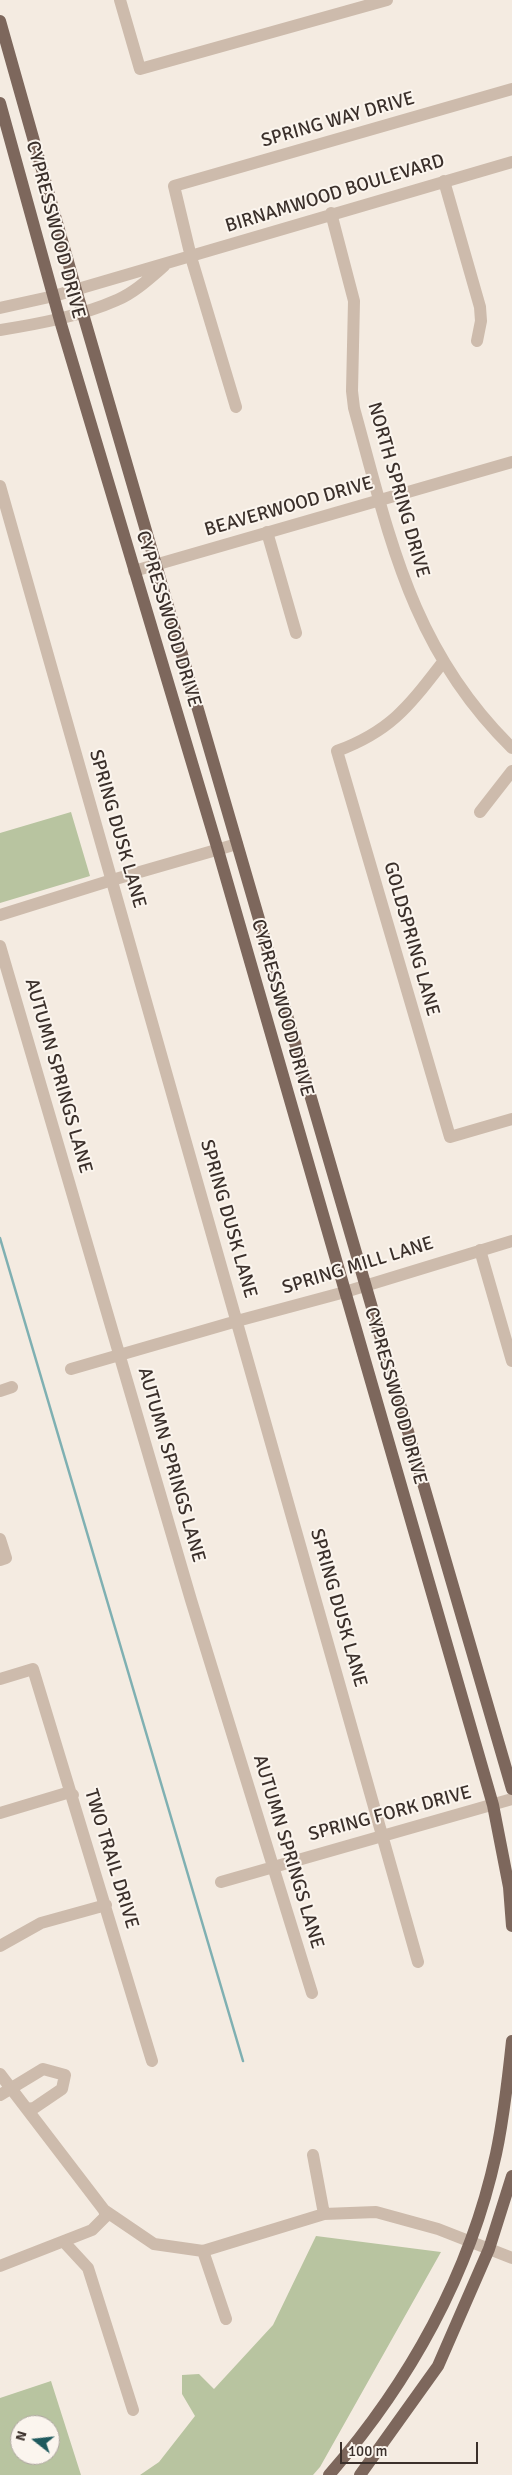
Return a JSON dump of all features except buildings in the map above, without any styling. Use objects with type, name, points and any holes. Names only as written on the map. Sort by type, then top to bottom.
[{"type":"main road","name":"CYPRESSWOOD DRIVE","points":[[0,21],[82,312],[512,1789]]},
{"type":"main road","name":"CYPRESSWOOD DRIVE","points":[[0,103],[59,318],[218,850],[493,1805],[509,1887],[512,1926]]},
{"type":"main road","points":[[11,138],[32,132]]},
{"type":"main road","points":[[281,1071],[302,1064]]},
{"type":"main road","points":[[422,1555],[442,1550]]},
{"type":"main road","points":[[329,2475],[393,2393],[435,2322],[453,2284],[470,2240],[496,2155],[512,2041]]},
{"type":"main road","points":[[360,2475],[410,2408],[438,2366],[489,2249],[512,2176]]},
{"type":"main road","points":[[393,2393],[410,2408]]},
{"type":"street","points":[[120,0],[140,69],[387,0]]},
{"type":"street","name":"SPRING WAY DRIVE","points":[[191,257],[174,186],[512,89]]},
{"type":"street","name":"BIRNAMWOOD BOULEVARD","points":[[0,308],[76,290],[191,257],[331,213],[512,162]]},
{"type":"street","points":[[444,181],[480,307],[482,321],[476,341]]},
{"type":"street","name":"NORTH SPRING DRIVE","points":[[331,213],[354,301],[352,391],[354,408],[408,592],[443,662],[477,711],[512,748]]},
{"type":"street","points":[[191,257],[236,407]]},
{"type":"street","name":"BIRNAMWOOD BOULEVARD","points":[[0,330],[59,318],[118,300],[143,284],[168,263]]},
{"type":"street","name":"BEAVERWOOD DRIVE","points":[[134,571],[512,462]]},
{"type":"street","name":"SPRING DUSK LANE","points":[[0,486],[418,1962]]},
{"type":"street","points":[[267,532],[296,633]]},
{"type":"street","name":"GOLDSPRING LANE","points":[[443,662],[411,704],[396,719],[370,737],[337,751],[450,1137],[512,1119]]},
{"type":"street","points":[[480,812],[512,771]]},
{"type":"street","points":[[0,915],[112,880],[238,844]]},
{"type":"street","name":"AUTUMN SPRINGS LANE","points":[[0,946],[119,1355],[272,1867],[312,1993]]},
{"type":"street","name":"SPRING MILL LANE","points":[[71,1369],[366,1286],[512,1240]]},
{"type":"street","points":[[480,1250],[512,1361]]},
{"type":"street","points":[[0,1539],[3,1559]]},
{"type":"street","name":"TWO TRAIL DRIVE","points":[[0,1679],[33,1669],[152,2061]]},
{"type":"street","points":[[0,1813],[70,1792],[72,1794]]},
{"type":"street","name":"SPRING FORK DRIVE","points":[[221,1882],[383,1834],[512,1799]]},
{"type":"street","points":[[0,1946],[41,1923],[106,1905]]},
{"type":"street","points":[[5,2092],[43,2068],[65,2075],[62,2089],[34,2108],[27,2109]]},
{"type":"street","points":[[0,2074],[5,2092],[27,2109],[104,2210],[154,2244],[203,2250],[324,2214],[376,2212],[470,2240],[512,2258]]},
{"type":"street","points":[[313,2155],[324,2214]]},
{"type":"street","points":[[0,2266],[92,2230],[106,2216],[104,2210]]},
{"type":"street","points":[[64,2242],[88,2268],[133,2410]]},
{"type":"street","points":[[203,2250],[226,2319]]},
{"type":"green space","points":[[71,812],[90,876],[0,903],[0,833]]},
{"type":"green space","points":[[316,2236],[441,2252],[320,2467],[313,2475],[140,2475],[159,2462],[195,2416],[182,2394],[182,2375],[199,2374],[214,2389],[273,2325]]},
{"type":"green space","points":[[51,2381],[81,2475],[0,2475],[0,2398]]},
{"type":"waterway","points":[[0,1238],[243,2061]]}]
